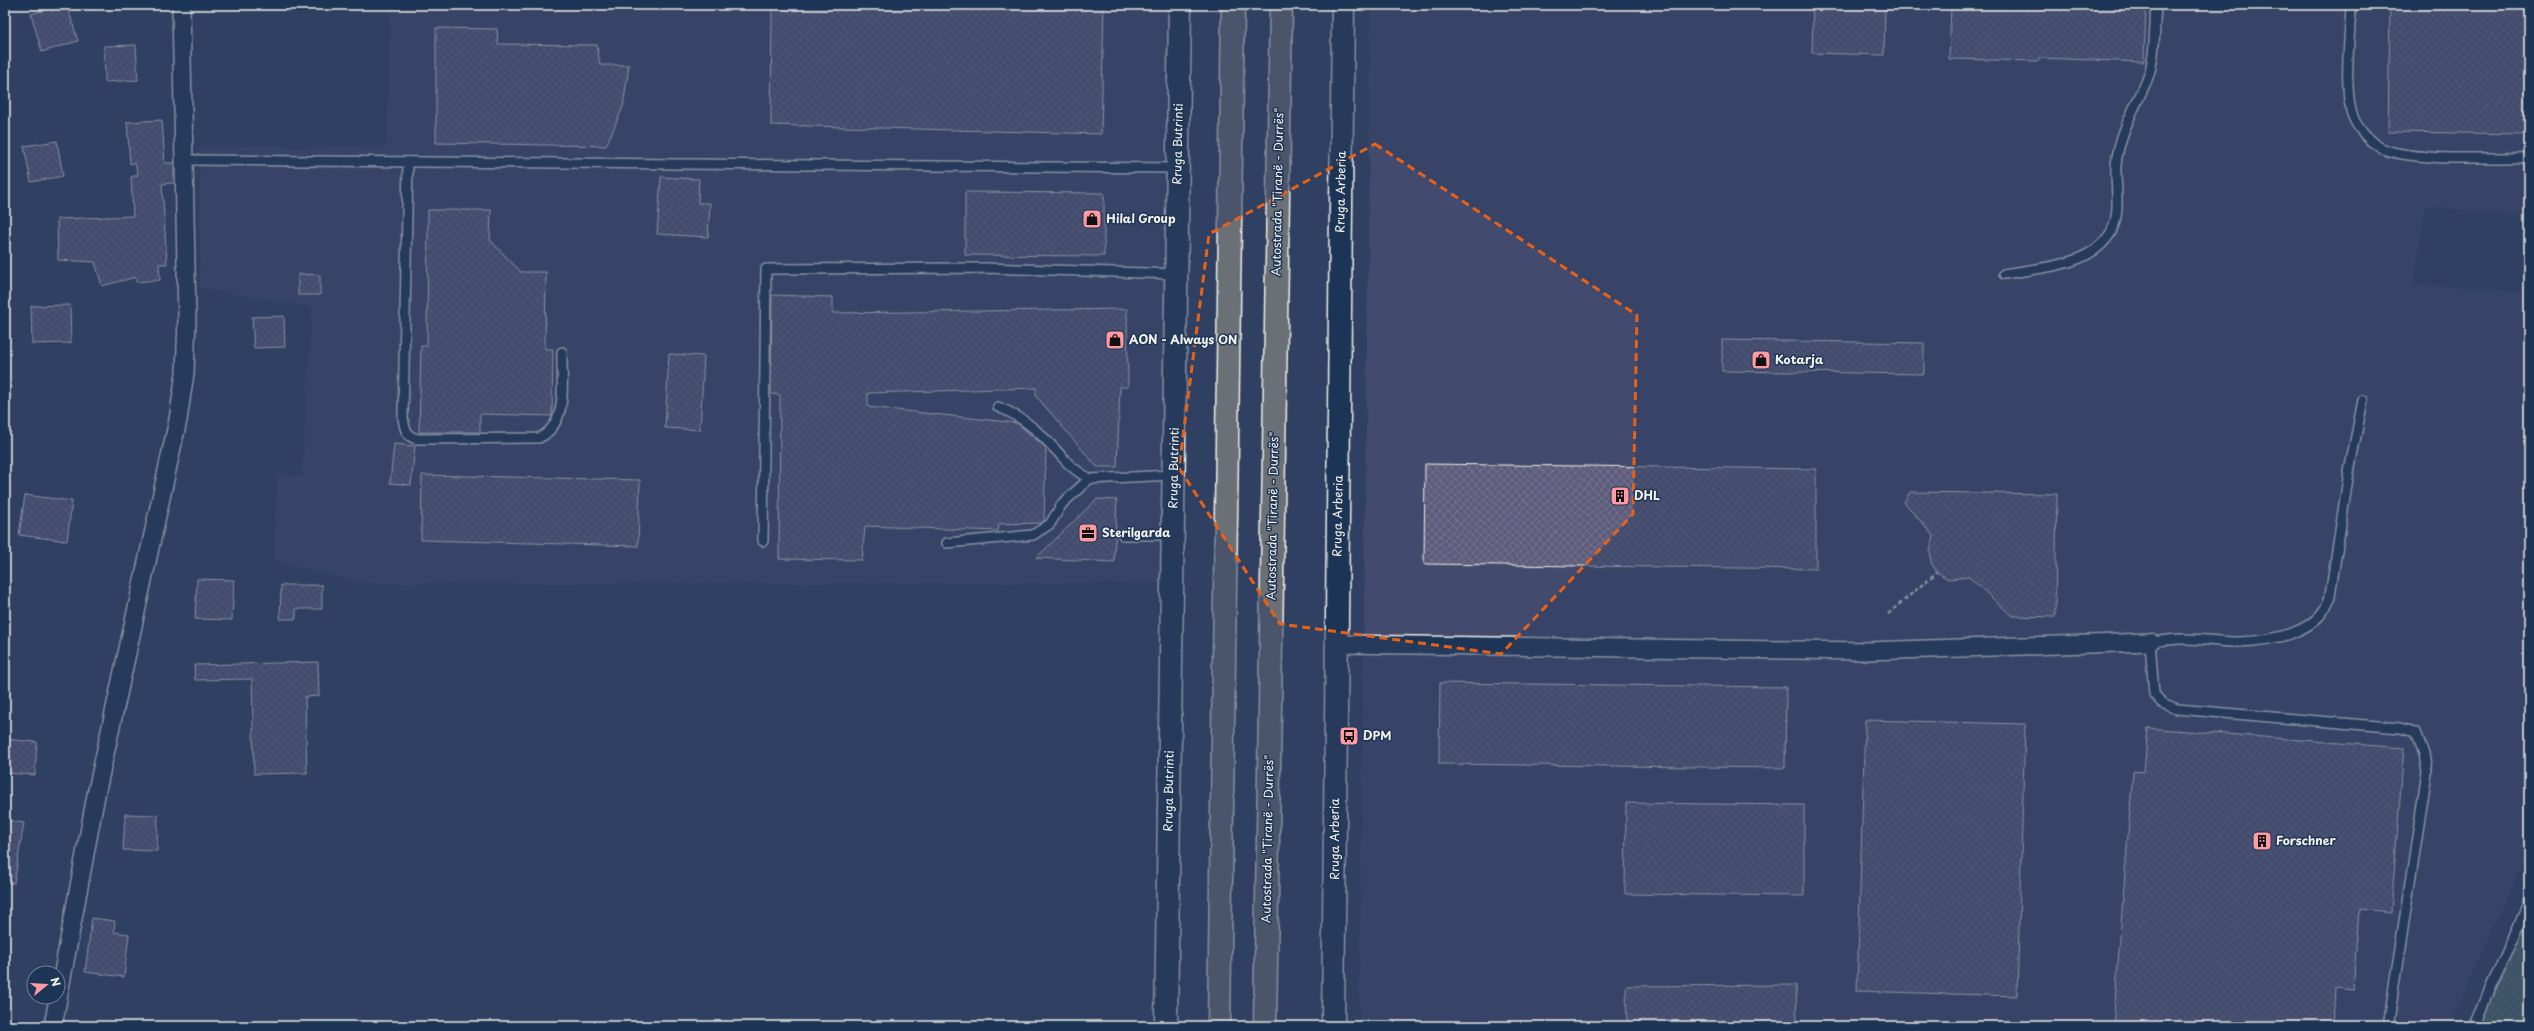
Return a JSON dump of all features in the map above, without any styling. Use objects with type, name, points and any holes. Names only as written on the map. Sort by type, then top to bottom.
[{"type":"highway","points":[[1219,1026],[1233,5]]},
{"type":"highway","name":"Autostrada \"Tiranë - Durrës\"","points":[[1265,1026],[1281,5]]},
{"type":"main road","name":"Rruga Butrinti","points":[[1166,1026],[1180,5]]},
{"type":"main road","name":"Rruga Arberia","points":[[1333,1026],[1342,5]]},
{"type":"street","points":[[54,1026],[96,795],[181,400],[185,373],[188,319],[182,5]]},
{"type":"street","points":[[1336,644],[1866,651],[2150,642]]},
{"type":"lane","points":[[2004,274],[2046,267],[2087,256],[2108,238],[2116,219],[2116,164],[2122,134],[2147,79],[2152,61],[2156,5]]},
{"type":"lane","points":[[2351,5],[2349,86],[2351,112],[2357,125],[2368,138],[2381,148],[2403,154],[2529,158]]},
{"type":"lane","points":[[184,160],[1178,168]]},
{"type":"lane","points":[[408,162],[403,418],[407,434],[411,438],[418,439],[539,438],[544,436],[552,428],[561,412],[562,352]]},
{"type":"lane","points":[[763,541],[766,269],[994,268],[1176,274]]},
{"type":"lane","points":[[2363,400],[2349,472],[2330,596],[2328,604],[2319,618],[2303,628],[2265,640],[2238,642],[2182,639],[2150,642],[2154,694],[2162,703],[2178,709],[2400,728],[2416,732],[2424,754],[2427,772],[2388,1026]]},
{"type":"lane","points":[[998,407],[1017,414],[1054,446],[1066,461],[1089,479]]},
{"type":"lane","points":[[947,543],[1033,535],[1050,524],[1062,504],[1089,479],[1174,474]]},
{"type":"lane","points":[[1123,536],[1173,535]]},
{"type":"lane","points":[[2474,1026],[2529,902]]},
{"type":"path","points":[[1888,614],[1937,572]]},
{"type":"highlighted area","points":[[1375,144],[1637,315],[1633,514],[1501,654],[1280,624],[1179,468],[1209,234]]},
{"type":"shaded area","points":[[390,5],[1180,5],[1172,583],[363,583],[274,561],[277,474],[302,477],[312,307],[200,288],[200,146],[387,147]]},
{"type":"shaded area","points":[[1371,5],[2529,5],[2529,217],[2425,206],[2414,284],[2529,292],[2529,849],[2448,1026],[1359,1026]]},
{"type":"green space","points":[[2529,913],[2529,1026],[2479,1026]]},
{"type":"building","points":[[67,5],[78,41],[42,52],[31,14]]},
{"type":"building","points":[[772,5],[1104,7],[1101,134],[771,125]]},
{"type":"building","points":[[1813,5],[1885,5],[1884,55],[1812,53]]},
{"type":"building","points":[[1951,5],[2146,5],[2144,62],[2039,58],[2039,61],[1949,59]]},
{"type":"building","points":[[2390,5],[2529,5],[2529,134],[2388,132]]},
{"type":"building","points":[[436,28],[497,29],[498,44],[597,45],[600,65],[629,65],[623,107],[606,146],[436,143]]},
{"type":"building","points":[[136,45],[138,80],[105,82],[104,46]]},
{"type":"building","points":[[162,120],[165,163],[174,163],[174,183],[162,184],[167,264],[159,264],[160,280],[136,282],[136,277],[102,286],[95,262],[58,260],[57,219],[133,216],[131,177],[138,175],[135,163],[130,164],[127,122]]},
{"type":"building","points":[[57,141],[63,176],[31,182],[24,146]]},
{"type":"building","points":[[661,177],[699,179],[698,203],[710,203],[708,237],[657,234]]},
{"type":"building","points":[[965,192],[1104,193],[1104,256],[965,255]]},
{"type":"building","points":[[428,210],[491,210],[490,240],[521,272],[546,272],[545,349],[553,349],[552,416],[480,414],[480,432],[419,432],[421,346],[427,346]]},
{"type":"building","points":[[298,274],[320,275],[320,295],[298,295]]},
{"type":"building","points":[[772,295],[833,297],[833,313],[1127,309],[1128,387],[1120,387],[1117,467],[1097,467],[1036,396],[1036,388],[868,393],[868,407],[1017,423],[1046,448],[1044,521],[1041,523],[999,524],[998,531],[865,526],[862,560],[779,559],[780,395],[771,394]]},
{"type":"building","points":[[70,305],[71,343],[32,344],[31,306]]},
{"type":"building","points":[[284,316],[285,347],[254,348],[252,317]]},
{"type":"building","points":[[1722,340],[1924,343],[1924,374],[1722,371]]},
{"type":"building","points":[[669,354],[704,356],[700,430],[665,428]]},
{"type":"building","points":[[394,444],[415,446],[411,485],[390,483]]},
{"type":"building","name":"DHL","points":[[1425,464],[1816,469],[1816,569],[1424,564]]},
{"type":"building","points":[[422,475],[640,480],[638,546],[421,540]]},
{"type":"building","points":[[1910,492],[2057,494],[2055,617],[2012,616],[1969,577],[1948,579],[1937,572],[1931,563],[1930,549],[1934,537],[1904,502]]},
{"type":"building","points":[[25,495],[72,501],[67,541],[19,535]]},
{"type":"building","points":[[1097,499],[1117,500],[1114,562],[1036,558]]},
{"type":"building","points":[[197,579],[234,580],[232,620],[195,619]]},
{"type":"building","points":[[281,585],[322,585],[322,609],[296,609],[296,619],[280,619]]},
{"type":"building","points":[[318,662],[319,696],[305,697],[307,773],[254,774],[252,679],[195,680],[194,665]]},
{"type":"building","points":[[1440,683],[1786,687],[1785,768],[1439,764]]},
{"type":"building","points":[[1865,720],[2025,724],[2017,996],[1857,991]]},
{"type":"building","name":"Forschner","points":[[2148,728],[2404,748],[2391,912],[2359,909],[2353,990],[2335,988],[2333,1026],[2113,1026],[2133,771],[2144,772]]},
{"type":"building","points":[[5,739],[37,742],[35,775],[5,773]]},
{"type":"building","points":[[1626,803],[1804,805],[1804,896],[1625,894]]},
{"type":"building","points":[[125,814],[158,815],[157,851],[123,850]]},
{"type":"building","points":[[5,820],[24,823],[14,883],[5,883]]},
{"type":"building","points":[[92,918],[115,921],[114,932],[129,934],[124,977],[85,972]]},
{"type":"building","points":[[1796,985],[1797,1026],[1627,1026],[1626,986]]},
{"type":"place","name":"Hilal Group","points":[[1092,219]]},
{"type":"place","name":"AON - Always ON","points":[[1115,340]]},
{"type":"place","name":"Kotarja","points":[[1761,360]]},
{"type":"place","name":"DHL","points":[[1620,496]]},
{"type":"place","name":"Sterilgarda","points":[[1088,533]]},
{"type":"place","name":"DPM","points":[[1349,736]]},
{"type":"place","name":"Forschner","points":[[2262,841]]}]
